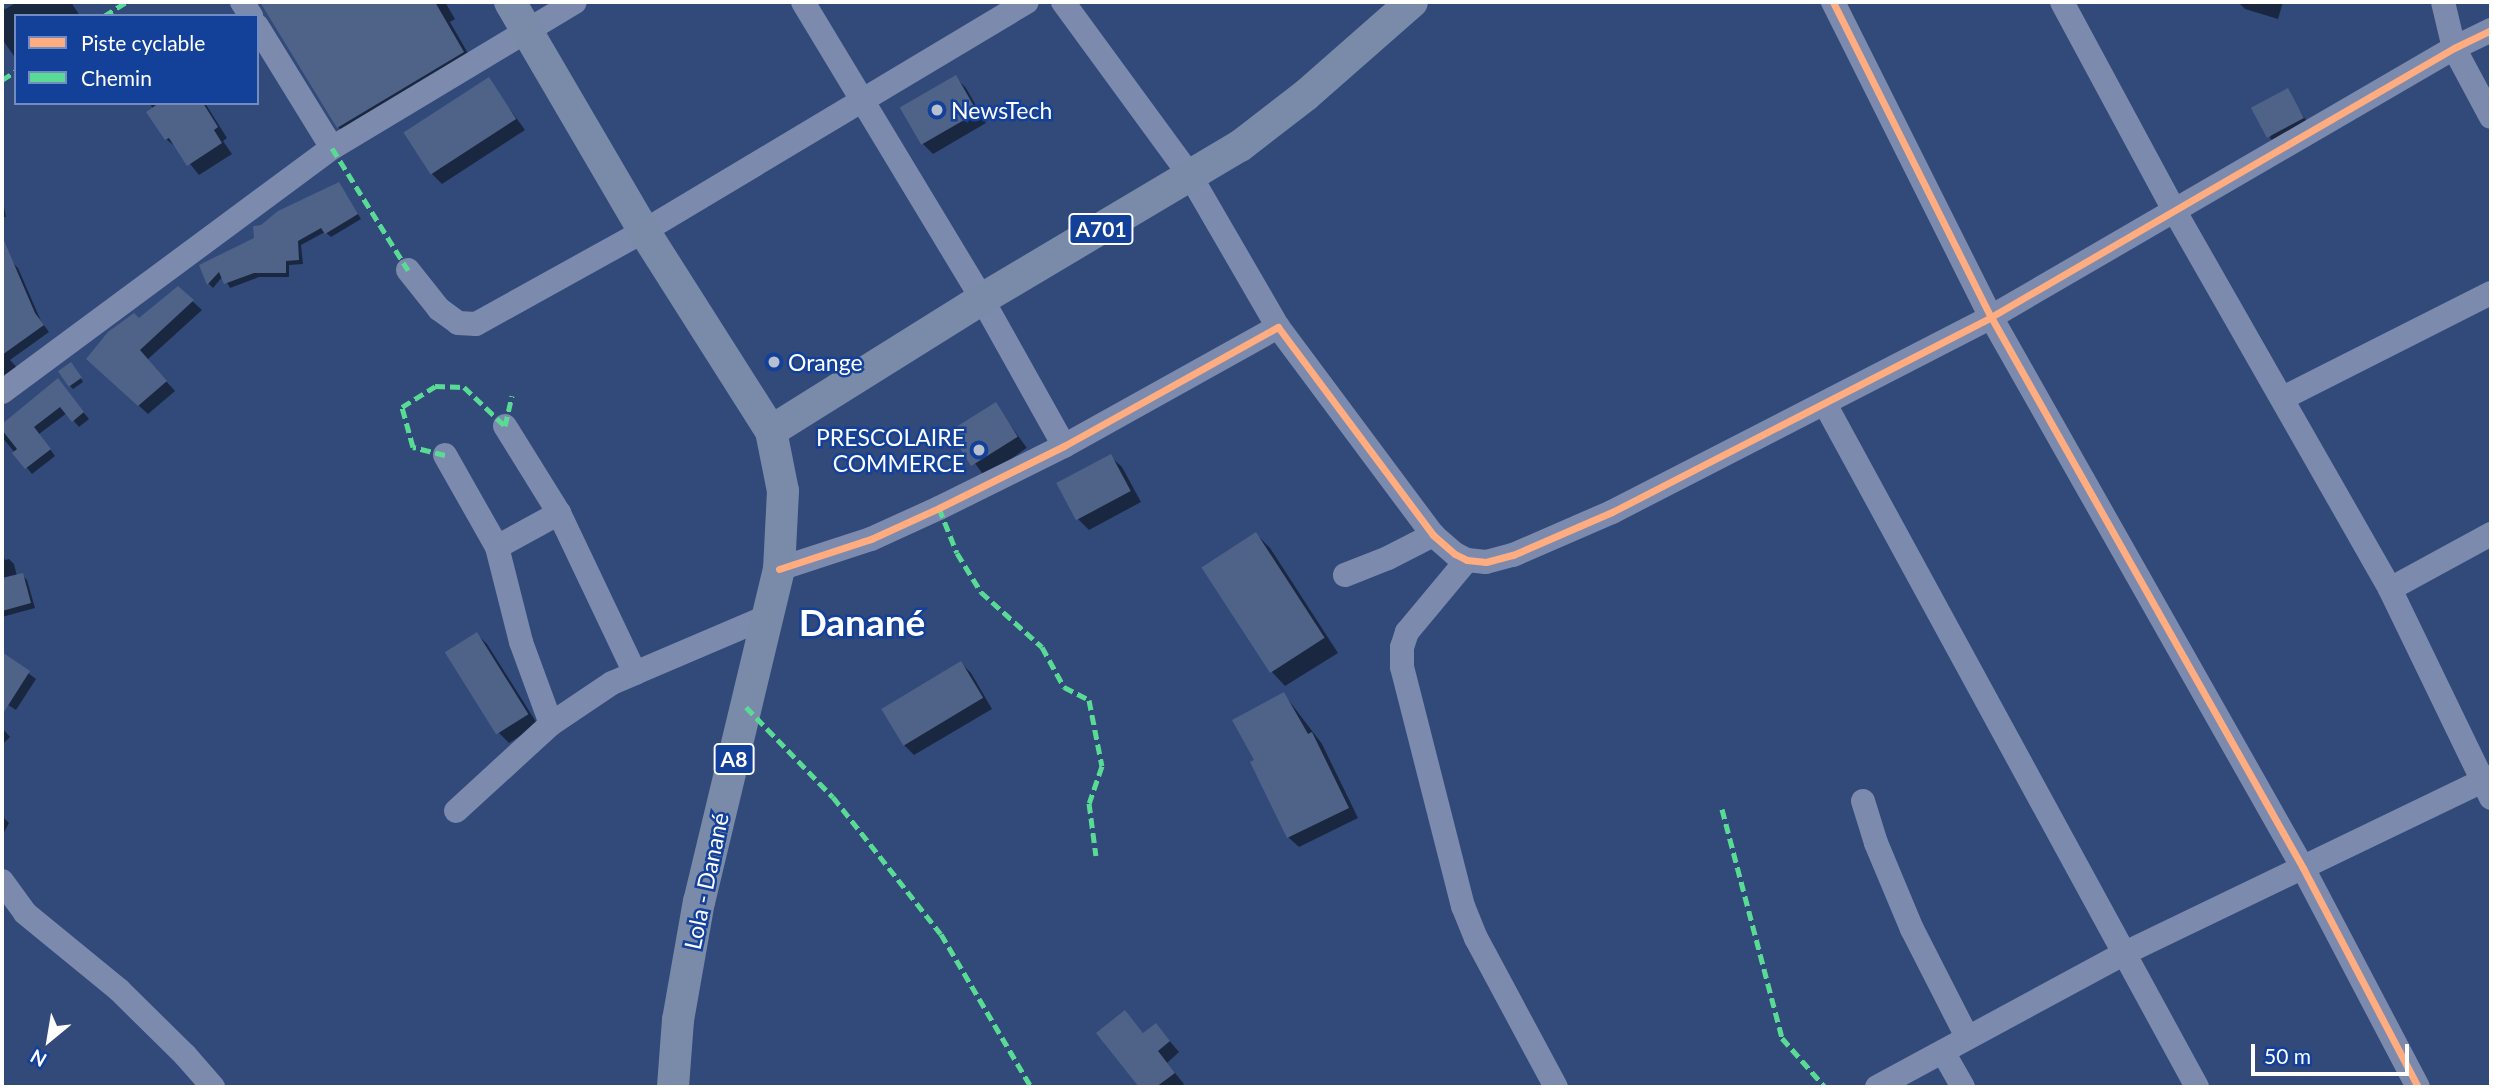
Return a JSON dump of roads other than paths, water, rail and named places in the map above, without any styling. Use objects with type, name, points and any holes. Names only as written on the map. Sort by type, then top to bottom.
[{"type":"main road","name":"A8","points":[[510,2],[644,231],[771,431]]},
{"type":"main road","name":"A701","points":[[771,431],[982,299],[1240,146],[1306,95],[1412,2]]},
{"type":"main road","name":"Lola - Danané","points":[[673,1087],[678,1020],[699,901],[779,569],[783,491],[771,431]]},
{"type":"street","points":[[2,392],[332,148],[575,2]]},
{"type":"street","points":[[803,2],[982,299],[1064,446]]},
{"type":"street","points":[[408,270],[439,309],[458,323],[476,324],[644,231],[1027,2]]},
{"type":"street","points":[[1063,2],[1191,177],[1278,327],[1433,535],[1455,554],[1467,560],[1486,562],[1513,555],[1612,512],[1991,317],[2454,48],[2491,30]]},
{"type":"street","points":[[1833,2],[1991,317],[2303,869],[2418,1087]]},
{"type":"street","points":[[2443,2],[2454,48],[2491,117]]},
{"type":"street","points":[[1877,1087],[2125,953],[2488,785],[2390,589],[2174,210],[2070,5]]},
{"type":"street","points":[[259,29],[332,148]]},
{"type":"street","points":[[2283,398],[2491,293]]},
{"type":"street","points":[[779,569],[871,539],[1064,446],[1278,327]]},
{"type":"street","points":[[1825,404],[2197,1087]]},
{"type":"street","points":[[505,426],[559,513],[635,673]]},
{"type":"street","points":[[445,455],[497,547],[521,642],[551,724]]},
{"type":"street","points":[[497,547],[559,513]]},
{"type":"street","points":[[2390,589],[2491,534]]},
{"type":"street","points":[[1345,575],[1433,535]]},
{"type":"street","points":[[1467,560],[1407,632],[1402,647],[1402,667],[1462,906],[1476,938],[1556,1087]]},
{"type":"street","points":[[456,811],[551,724],[612,683],[766,617]]},
{"type":"street","points":[[1863,801],[1876,842],[1912,929],[1967,1037]]},
{"type":"street","points":[[2,881],[25,913],[119,990],[185,1055],[213,1087]]},
{"type":"street","points":[[1943,1052],[1963,1087]]},
{"type":"place","name":"NewsTech","points":[[937,110]]},
{"type":"place","name":"Orange","points":[[774,362]]},
{"type":"place","name":"PRESCOLAIRE COMMERCE","points":[[979,450]]},
{"type":"district","name":"Danané","points":[[862,622]]}]
